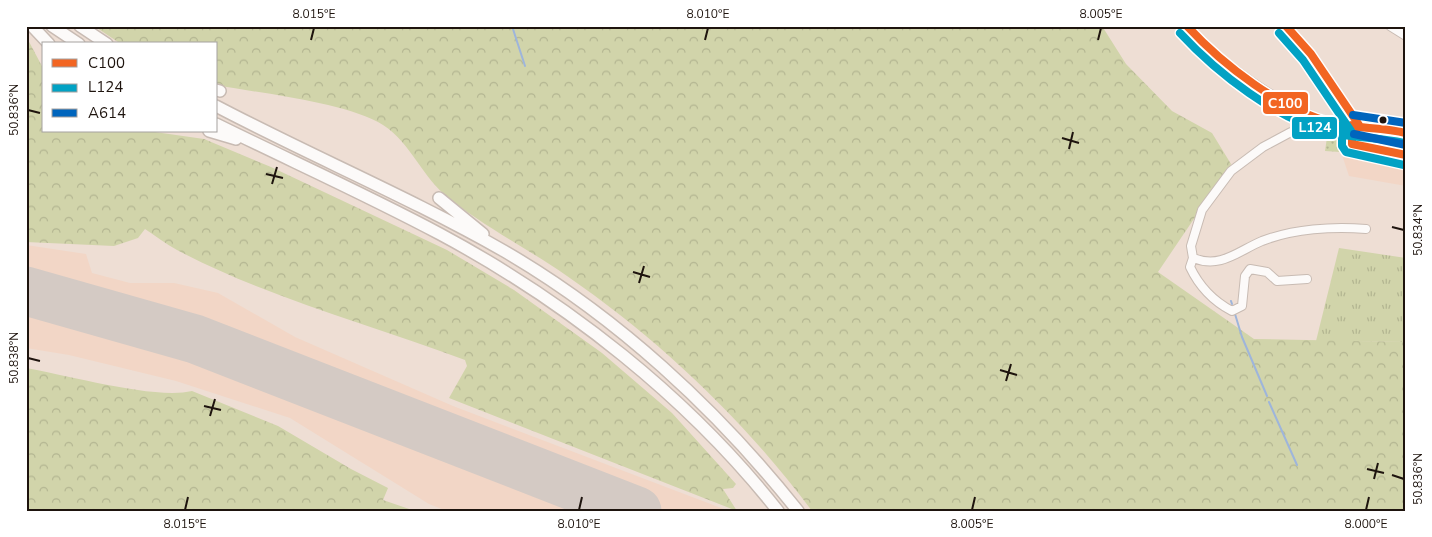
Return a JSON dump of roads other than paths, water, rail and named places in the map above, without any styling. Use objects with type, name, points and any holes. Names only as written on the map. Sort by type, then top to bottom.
[{"type":"highway","points":[[32,26],[47,42]]},
{"type":"highway","points":[[52,26],[76,42]]},
{"type":"highway","points":[[80,26],[104,42]]},
{"type":"highway","points":[[218,107],[448,220],[506,252],[564,290],[649,356],[741,445],[798,511]]},
{"type":"highway","points":[[218,125],[440,234],[556,304],[632,362],[674,401],[730,456],[778,511]]},
{"type":"highway","points":[[212,132],[274,154]]},
{"type":"highway","points":[[439,198],[506,252]]},
{"type":"street","points":[[1187,26],[1213,52],[1265,90],[1326,121],[1392,129],[1406,133]]},
{"type":"street","points":[[1286,26],[1311,54],[1359,125]]},
{"type":"street","points":[[1390,26],[1406,36]]},
{"type":"street","points":[[1307,280],[1277,281],[1267,272],[1250,269],[1245,276],[1242,306],[1232,311],[1220,304],[1197,280],[1190,267],[1193,258],[1191,246],[1202,210],[1232,171],[1263,147],[1291,132],[1326,121]]},
{"type":"street","points":[[1193,258],[1203,262],[1231,258],[1262,241],[1305,232],[1345,227],[1366,229]]},
{"type":"waterway","points":[[512,26],[525,66]]},
{"type":"waterway","points":[[1235,314],[1242,337],[1267,396]]},
{"type":"waterway","points":[[1269,402],[1297,465]]}]
